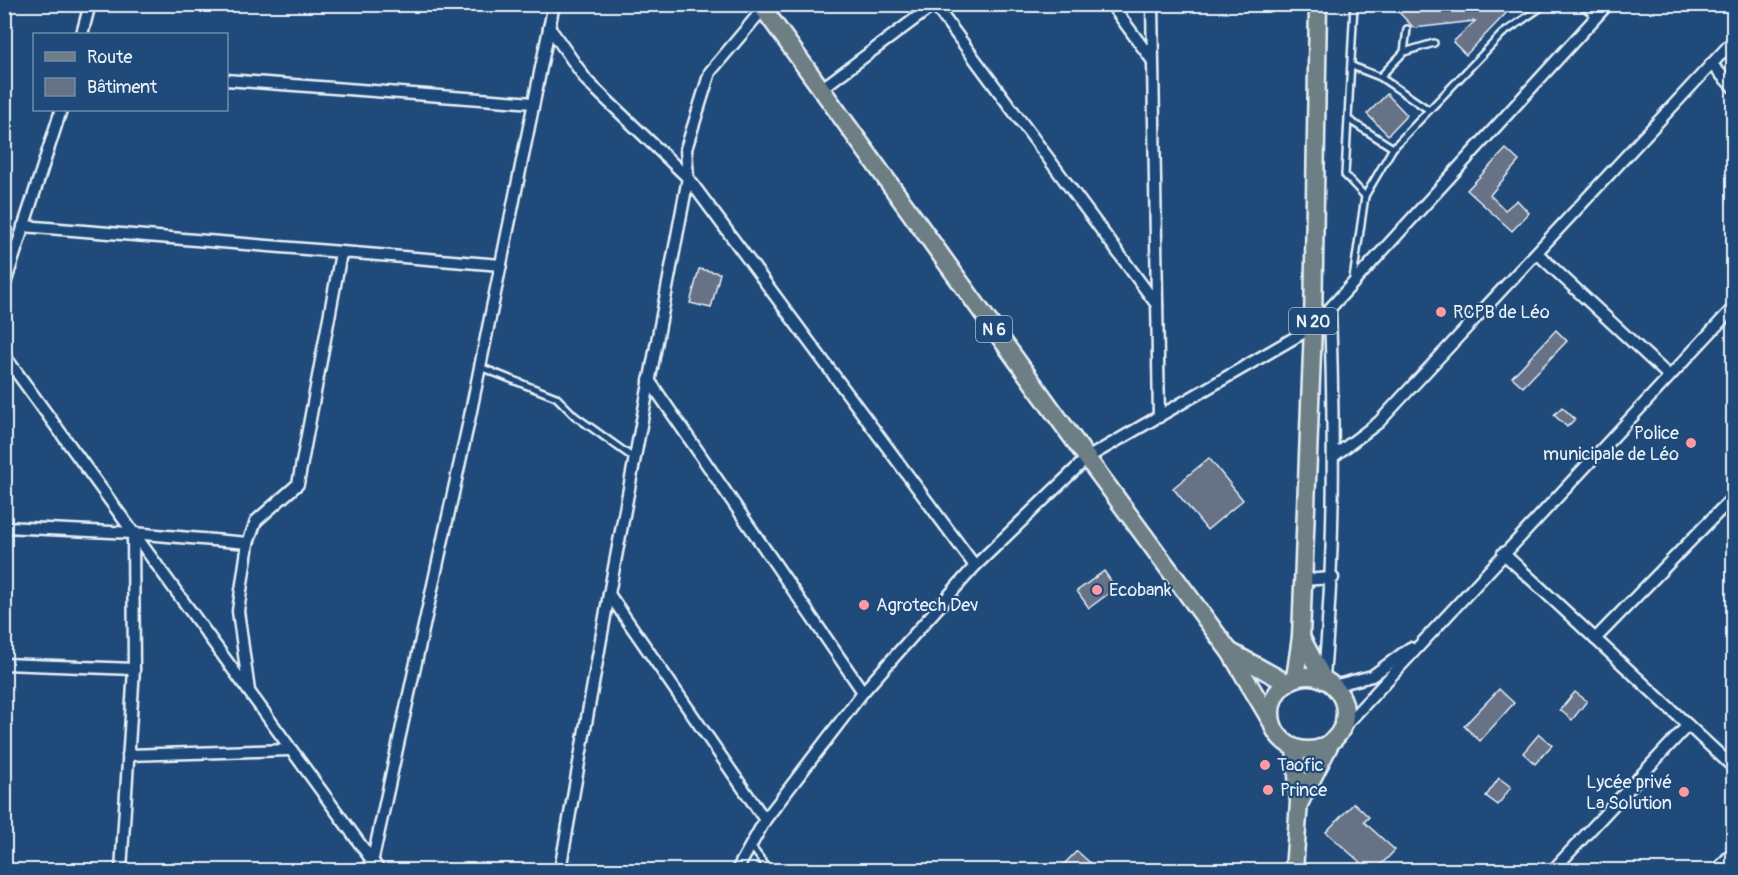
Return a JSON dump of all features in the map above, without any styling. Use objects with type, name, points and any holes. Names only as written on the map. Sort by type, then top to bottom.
[{"type":"main road","name":"N 20","points":[[1271,721],[1273,699],[1291,681],[1301,637],[1313,327],[1318,4]]},
{"type":"main road","name":"N 6","points":[[762,7],[1087,458],[1230,652],[1271,721]]},
{"type":"main road","name":"N 20","points":[[1301,637],[1344,705],[1345,718],[1336,736]]},
{"type":"main road","name":"N 6","points":[[1230,652],[1291,681]]},
{"type":"main road","points":[[1291,681],[1310,676],[1328,683]]},
{"type":"main road","points":[[1271,721],[1280,737],[1294,748],[1320,749],[1336,736]]},
{"type":"main road","points":[[1299,802],[1336,736]]},
{"type":"main road","points":[[1294,748],[1299,802],[1294,870]]},
{"type":"street","points":[[82,33],[90,4]]},
{"type":"street","points":[[371,868],[480,367],[554,4]]},
{"type":"street","points":[[1111,4],[1152,60]]},
{"type":"street","points":[[1152,4],[1159,417]]},
{"type":"street","points":[[737,870],[765,820],[863,692],[975,566],[1087,458],[1313,327],[1608,4]]},
{"type":"street","points":[[820,89],[935,5],[1157,306]]},
{"type":"street","points":[[560,870],[609,594],[688,178],[686,150],[710,72],[762,7]]},
{"type":"street","points":[[549,27],[587,81],[688,178],[975,566]]},
{"type":"street","points":[[1334,456],[1379,422],[1538,254],[1734,40]]},
{"type":"street","points":[[1711,64],[1734,88]]},
{"type":"street","points":[[228,80],[533,103]]},
{"type":"street","points":[[4,287],[60,111]]},
{"type":"street","points":[[23,226],[501,265]]},
{"type":"street","points":[[250,694],[238,611],[248,543],[255,521],[298,484],[341,253]]},
{"type":"street","points":[[1538,254],[1669,376]]},
{"type":"street","points":[[1336,736],[1503,553],[1734,307]]},
{"type":"street","points":[[1330,309],[1334,456],[1333,579],[1328,683],[1372,676],[1432,631]]},
{"type":"street","points":[[4,355],[250,694],[371,868]]},
{"type":"street","points":[[649,380],[863,692]]},
{"type":"street","points":[[1595,639],[1734,496]]},
{"type":"street","points":[[4,527],[134,533],[248,543]]},
{"type":"street","points":[[121,870],[134,669],[134,533]]},
{"type":"street","points":[[1503,553],[1734,768]]},
{"type":"street","points":[[1302,580],[1333,579]]},
{"type":"street","points":[[609,594],[765,820]]},
{"type":"street","points":[[4,664],[134,669]]},
{"type":"street","points":[[1553,870],[1688,725]]},
{"type":"street","points":[[128,755],[290,750]]},
{"type":"street","points":[[1717,870],[1734,852]]},
{"type":"lane","points":[[1354,4],[1346,176],[1365,196]]},
{"type":"lane","points":[[1353,284],[1365,196],[1393,148],[1502,34],[1546,4]]},
{"type":"lane","points":[[1581,4],[1596,18]]},
{"type":"lane","points":[[1404,52],[1407,29]]},
{"type":"lane","points":[[1380,77],[1404,52],[1434,43]]},
{"type":"lane","points":[[1352,66],[1380,77],[1429,110]]},
{"type":"lane","points":[[1349,120],[1393,148]]},
{"type":"lane","points":[[480,367],[556,397],[575,416],[635,459]]},
{"type":"lane","points":[[750,845],[769,870]]},
{"type":"building","points":[[1391,4],[1515,4],[1466,55],[1453,42],[1475,21],[1414,28]]},
{"type":"building","points":[[1387,94],[1407,115],[1388,135],[1367,114]]},
{"type":"building","points":[[1506,149],[1519,161],[1490,195],[1505,210],[1517,200],[1529,213],[1512,231],[1467,190]]},
{"type":"building","points":[[699,269],[720,273],[711,308],[690,303]]},
{"type":"building","points":[[1556,330],[1567,341],[1523,387],[1512,377]]},
{"type":"building","points":[[1562,407],[1575,419],[1567,427],[1554,415]]},
{"type":"building","points":[[1209,458],[1243,500],[1207,530],[1173,488]]},
{"type":"building","points":[[1104,571],[1116,588],[1089,608],[1077,591]]},
{"type":"building","points":[[1499,689],[1514,703],[1480,741],[1464,726]]},
{"type":"building","points":[[1575,692],[1587,701],[1572,720],[1560,710]]},
{"type":"building","points":[[1539,734],[1552,745],[1535,764],[1523,753]]},
{"type":"building","points":[[1499,778],[1511,787],[1498,805],[1486,796]]},
{"type":"building","points":[[1354,803],[1369,817],[1364,822],[1395,850],[1376,870],[1369,870],[1326,832]]},
{"type":"building","points":[[1077,851],[1098,870],[1058,870]]},
{"type":"place","name":"RCPB de Léo","points":[[1441,312]]},
{"type":"place","name":"Police municipale de Léo","points":[[1691,443]]},
{"type":"place","name":"Ecobank","points":[[1097,590]]},
{"type":"place","name":"Agrotech Dev","points":[[864,605]]},
{"type":"place","name":"Taofic","points":[[1265,765]]},
{"type":"place","name":"Prince","points":[[1268,790]]},
{"type":"place","name":"Lycée privé La Solution","points":[[1684,792]]}]
